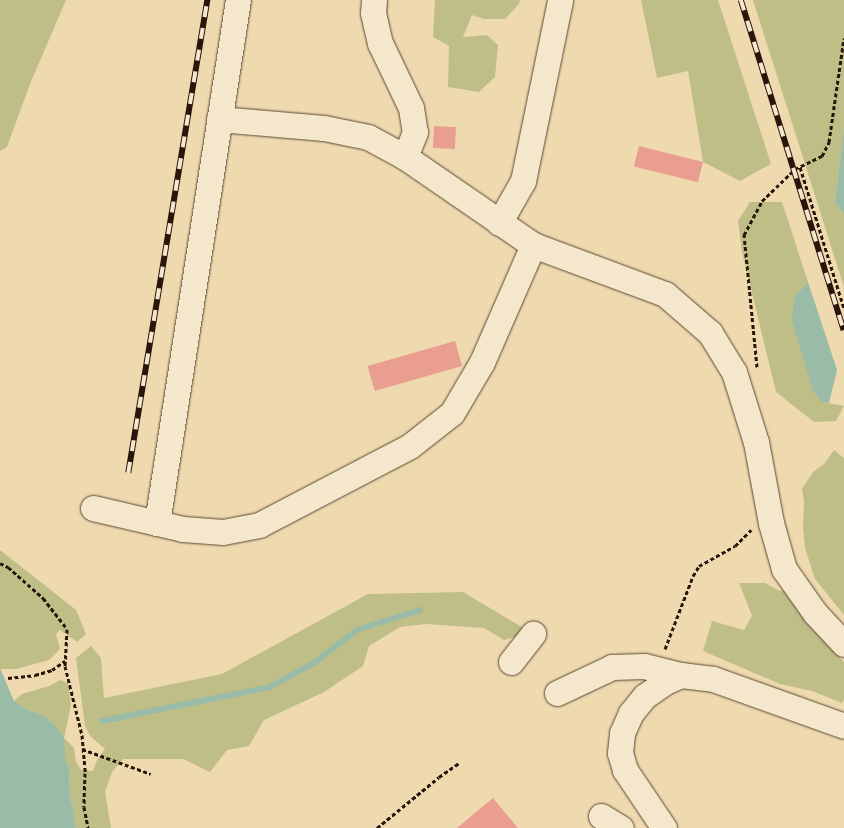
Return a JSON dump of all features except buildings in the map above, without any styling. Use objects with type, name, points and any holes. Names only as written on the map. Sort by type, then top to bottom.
[{"type":"street","points":[[157,523],[238,0]]},
{"type":"street","points":[[374,0],[373,13],[380,43],[412,108],[415,132],[405,157]]},
{"type":"street","points":[[498,223],[524,180],[560,0]]},
{"type":"street","points":[[219,119],[324,128],[368,137],[405,157],[533,246],[665,294],[710,333],[734,372],[756,442],[771,523],[784,569],[815,613],[844,644]]},
{"type":"street","points":[[93,508],[182,529],[223,532],[259,525],[410,446],[452,412],[482,362],[533,246]]},
{"type":"street","points":[[511,662],[533,634]]},
{"type":"street","points":[[557,693],[612,667],[669,672],[713,679],[844,726]]},
{"type":"street","points":[[664,828],[630,778],[620,753],[622,733],[631,713],[645,696],[665,682],[669,672]]},
{"type":"path","points":[[759,376],[754,356],[744,235],[762,201],[800,167],[822,156],[829,142],[844,38]]},
{"type":"path","points":[[800,167],[844,308]]},
{"type":"path","points":[[669,672],[693,576],[700,566],[735,546],[751,530],[771,523]]},
{"type":"path","points":[[0,563],[43,598],[67,630],[65,661],[82,736],[85,773],[84,807],[88,828]]},
{"type":"path","points":[[8,678],[35,675],[52,670],[65,661]]},
{"type":"path","points":[[82,749],[151,774]]},
{"type":"path","points":[[377,828],[439,777],[459,764]]},
{"type":"shaded area","points":[[0,0],[66,0],[30,84],[7,147],[0,151]]},
{"type":"shaded area","points":[[435,0],[520,0],[519,4],[505,19],[484,19],[472,15],[463,37],[487,35],[498,45],[495,77],[479,92],[448,87],[449,46],[433,37]]},
{"type":"shaded area","points":[[641,0],[718,0],[771,164],[740,181],[703,162],[688,71],[657,78]]},
{"type":"shaded area","points":[[753,0],[844,0],[844,127],[835,202],[844,214],[844,287]]},
{"type":"shaded area","points":[[844,127],[844,214],[835,202]]},
{"type":"shaded area","points":[[750,202],[782,202],[808,282],[794,297],[822,402],[844,406],[836,421],[814,422],[776,392],[742,252],[738,221]]},
{"type":"shaded area","points":[[808,282],[837,370],[829,403],[822,402],[813,391],[792,321],[794,297]]},
{"type":"shaded area","points":[[834,450],[844,458],[844,615],[815,579],[805,548],[803,527],[804,502],[802,489],[813,472],[824,464]]},
{"type":"shaded area","points":[[0,550],[76,610],[86,634],[77,642],[60,630],[56,634],[60,649],[49,660],[16,669],[0,669]]},
{"type":"shaded area","points":[[739,583],[765,583],[780,591],[785,590],[802,617],[844,662],[844,699],[842,703],[812,691],[780,684],[703,651],[712,621],[744,630],[752,616]]},
{"type":"shaded area","points":[[463,592],[525,629],[515,637],[504,640],[484,628],[426,624],[400,627],[369,646],[363,666],[324,692],[264,720],[249,746],[227,750],[210,772],[183,759],[123,759],[112,772],[105,792],[111,828],[76,828],[70,793],[69,767],[55,725],[43,715],[28,710],[14,701],[22,694],[49,686],[60,680],[68,683],[71,705],[64,738],[74,748],[76,762],[81,770],[93,771],[97,760],[105,749],[91,737],[85,726],[76,658],[91,646],[101,658],[104,698],[222,674],[368,594]]},
{"type":"shaded area","points":[[0,668],[14,701],[28,710],[43,715],[55,725],[64,738],[65,759],[69,767],[70,793],[76,828],[0,828]]},
{"type":"waterway","points":[[102,721],[270,687],[314,663],[357,630],[420,610]]},
{"type":"railway","points":[[128,473],[207,0]]},
{"type":"railway","points":[[741,0],[844,330]]}]
